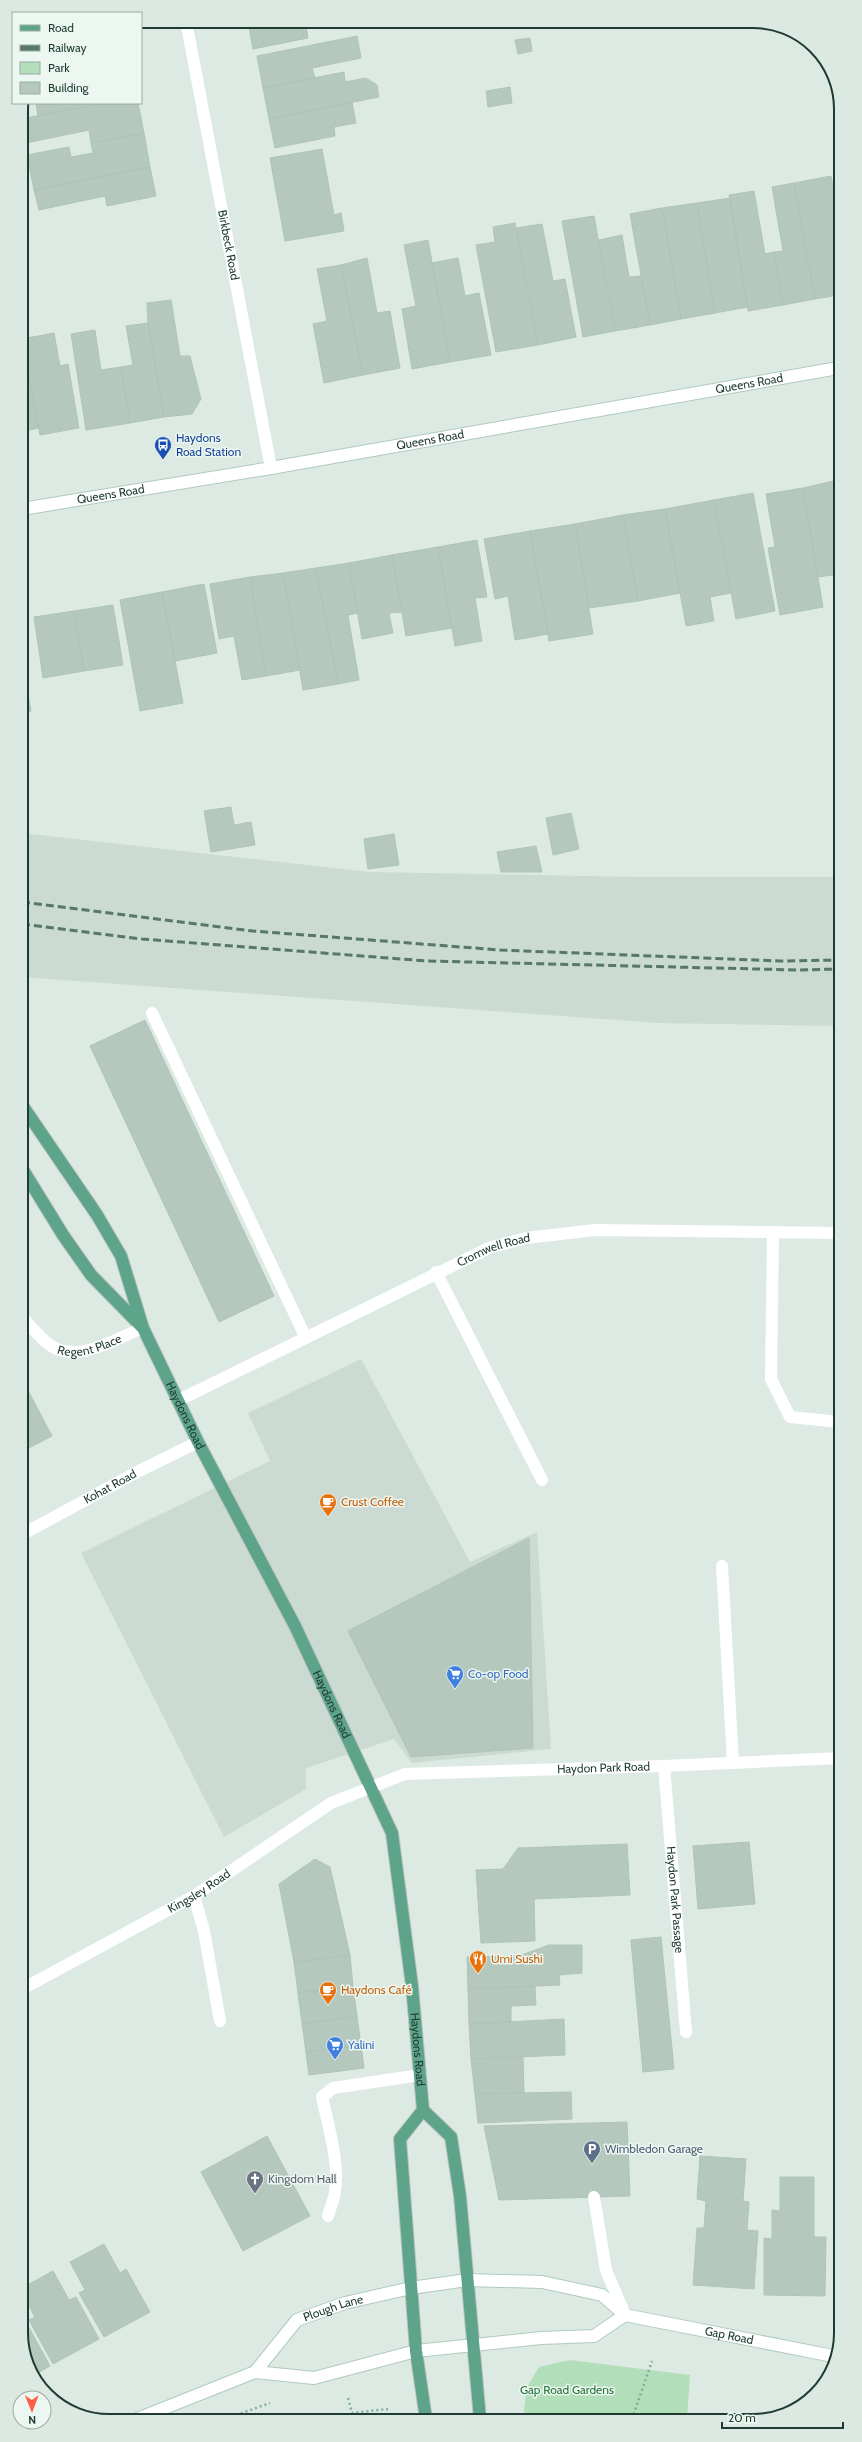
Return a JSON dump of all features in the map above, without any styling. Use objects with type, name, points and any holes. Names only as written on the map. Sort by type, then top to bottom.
[{"type":"main road","name":"Haydons Road","points":[[28,1114],[97,1215],[121,1256],[143,1328],[198,1442],[295,1626],[392,1833],[397,1857],[423,2110]]},
{"type":"main road","name":"Haydons Road","points":[[28,1180],[63,1235],[91,1275],[143,1328]]},
{"type":"main road","points":[[425,2414],[416,2352],[400,2139],[423,2110],[450,2137],[460,2196],[480,2414]]},
{"type":"street","name":"Birkbeck Road","points":[[187,28],[271,468]]},
{"type":"street","name":"Queens Road","points":[[28,508],[271,468],[834,369]]},
{"type":"street","points":[[152,1013],[305,1336]]},
{"type":"street","name":"Cromwell Road","points":[[179,1400],[436,1272],[489,1248],[526,1238],[587,1231],[834,1233]]},
{"type":"street","points":[[773,1233],[771,1379],[790,1417],[834,1421]]},
{"type":"street","points":[[436,1272],[542,1480]]},
{"type":"street","name":"Regent Place","points":[[28,1323],[47,1343],[64,1352],[78,1353],[143,1328]]},
{"type":"street","name":"Kohat Road","points":[[28,1531],[139,1471],[198,1442]]},
{"type":"street","points":[[722,1566],[732,1763]]},
{"type":"street","name":"Haydon Park Road","points":[[370,1787],[405,1774],[664,1766],[834,1758]]},
{"type":"street","name":"Haydon Park Passage","points":[[664,1766],[686,2032]]},
{"type":"street","name":"Kingsley Road","points":[[28,1986],[194,1896],[331,1803],[370,1787]]},
{"type":"street","points":[[194,1896],[204,1931],[220,2021]]},
{"type":"street","points":[[328,2216],[336,2192],[335,2169],[322,2097],[333,2088],[420,2075]]},
{"type":"street","points":[[474,2346],[540,2338],[594,2336],[625,2315],[606,2270],[594,2197]]},
{"type":"street","name":"Plough Lane","points":[[255,2372],[297,2320],[345,2304],[411,2288],[467,2280]]},
{"type":"street","name":"Gap Road","points":[[467,2280],[542,2282],[602,2295],[625,2315],[831,2356]]},
{"type":"street","name":"Plough Lane","points":[[150,2414],[255,2372],[314,2378],[416,2352],[474,2346]]},
{"type":"path","points":[[634,2414],[652,2361]]},
{"type":"path","points":[[342,2397],[348,2397],[352,2413],[388,2409]]},
{"type":"shaded area","points":[[28,834],[369,872],[638,877],[834,877],[834,1026],[658,1023],[28,977]]},
{"type":"shaded area","points":[[361,1359],[470,1562],[537,1532],[551,1749],[412,1763],[394,1739],[306,1768],[306,1789],[224,1837],[81,1553],[270,1461],[248,1413]]},
{"type":"green space","name":"Gap Road Gardens","points":[[570,2360],[690,2375],[687,2414],[524,2414],[527,2387],[539,2367]]},
{"type":"building","points":[[249,28],[306,28],[308,38],[253,49]]},
{"type":"building","points":[[357,36],[361,58],[312,68],[315,78],[263,88],[257,56]]},
{"type":"building","points":[[530,38],[532,51],[518,54],[515,40]]},
{"type":"building","points":[[344,72],[345,82],[366,78],[377,85],[379,97],[269,119],[263,88]]},
{"type":"building","points":[[510,87],[512,103],[488,107],[486,91]]},
{"type":"building","points":[[352,102],[356,123],[334,127],[335,136],[275,148],[269,119]]},
{"type":"building","points":[[36,104],[97,104],[38,116]]},
{"type":"building","points":[[97,104],[138,104],[144,133],[91,143],[89,130],[28,143],[28,118]]},
{"type":"building","points":[[144,133],[150,167],[34,190],[28,155],[69,147],[71,157],[93,153],[91,143]]},
{"type":"building","points":[[322,149],[334,215],[341,213],[344,231],[285,241],[270,158]]},
{"type":"building","points":[[150,167],[156,196],[107,206],[105,196],[39,210],[34,190]]},
{"type":"building","points":[[831,176],[834,194],[834,296],[815,299],[794,183]]},
{"type":"building","points":[[794,183],[815,299],[783,305],[774,252],[783,251],[772,187]]},
{"type":"building","points":[[754,191],[765,254],[774,252],[783,305],[748,311],[729,195]]},
{"type":"building","points":[[730,198],[748,307],[715,313],[697,203]]},
{"type":"building","points":[[697,203],[715,313],[681,319],[662,208]]},
{"type":"building","points":[[662,208],[681,319],[650,325],[630,214]]},
{"type":"building","points":[[594,216],[615,331],[583,337],[562,221]]},
{"type":"building","points":[[515,223],[538,345],[496,352],[476,245],[495,242],[493,227]]},
{"type":"building","points":[[542,224],[553,281],[565,279],[576,337],[538,345],[516,228]]},
{"type":"building","points":[[622,235],[629,277],[641,276],[650,325],[615,331],[599,240]]},
{"type":"building","points":[[428,240],[450,362],[412,369],[402,309],[416,306],[404,245]]},
{"type":"building","points":[[367,258],[377,313],[390,311],[400,368],[363,375],[341,265]]},
{"type":"building","points":[[458,258],[465,296],[479,293],[491,355],[450,362],[432,263]]},
{"type":"building","points":[[341,265],[363,375],[324,383],[313,324],[327,321],[317,269]]},
{"type":"building","points":[[171,300],[180,356],[190,356],[201,399],[192,414],[164,417],[148,323],[147,303]]},
{"type":"building","points":[[148,323],[164,417],[130,423],[121,367],[133,365],[126,326]]},
{"type":"building","points":[[95,330],[101,370],[121,367],[130,423],[86,430],[71,334]]},
{"type":"building","points":[[54,333],[60,366],[68,364],[79,428],[40,435],[28,371],[28,338]]},
{"type":"building","points":[[28,373],[38,428],[28,430]]},
{"type":"building","points":[[834,481],[834,575],[818,577],[803,488]]},
{"type":"building","points":[[803,488],[823,607],[780,615],[768,548],[775,547],[766,494]]},
{"type":"building","points":[[753,493],[775,611],[736,619],[714,500]]},
{"type":"building","points":[[714,500],[731,593],[710,597],[714,621],[686,626],[665,509]]},
{"type":"building","points":[[665,509],[680,593],[638,601],[623,515]]},
{"type":"building","points":[[623,515],[638,601],[589,608],[575,524]]},
{"type":"building","points":[[575,524],[593,634],[549,641],[530,531]]},
{"type":"building","points":[[530,531],[548,634],[515,640],[508,596],[495,599],[484,539]]},
{"type":"building","points":[[477,540],[487,597],[475,598],[482,641],[455,646],[438,547]]},
{"type":"building","points":[[438,547],[452,628],[406,636],[392,555]]},
{"type":"building","points":[[392,555],[402,612],[389,613],[393,633],[362,639],[349,563]]},
{"type":"building","points":[[349,563],[358,613],[348,615],[359,680],[338,684],[316,568]]},
{"type":"building","points":[[316,568],[338,684],[303,690],[283,573]]},
{"type":"building","points":[[283,573],[300,670],[266,676],[250,577]]},
{"type":"building","points":[[250,577],[266,676],[242,680],[234,636],[219,639],[210,584]]},
{"type":"building","points":[[204,584],[217,653],[175,661],[162,592]]},
{"type":"building","points":[[162,592],[183,703],[140,711],[120,600]]},
{"type":"building","points":[[113,605],[123,665],[84,671],[74,611]]},
{"type":"building","points":[[74,611],[84,671],[43,678],[34,617]]},
{"type":"building","points":[[28,695],[31,711],[28,711]]},
{"type":"building","points":[[231,807],[234,825],[251,822],[255,845],[211,852],[204,811]]},
{"type":"building","points":[[571,813],[579,849],[553,855],[546,818]]},
{"type":"building","points":[[394,834],[399,865],[368,869],[364,839]]},
{"type":"building","points":[[536,846],[542,872],[501,872],[497,852]]},
{"type":"building","points":[[145,1020],[274,1296],[219,1322],[90,1046]]},
{"type":"building","points":[[28,1390],[52,1436],[28,1448]]},
{"type":"building","name":"Co-op Food","points":[[529,1538],[533,1748],[411,1757],[348,1631]]},
{"type":"building","points":[[749,1842],[755,1904],[698,1909],[693,1846]]},
{"type":"building","points":[[627,1844],[630,1895],[534,1899],[535,1941],[481,1943],[476,1870],[503,1869],[518,1848]]},
{"type":"building","points":[[315,1859],[330,1867],[350,1955],[294,1962],[279,1884]]},
{"type":"building","points":[[661,1937],[674,2069],[643,2072],[631,1940]]},
{"type":"building","points":[[549,1945],[582,1945],[582,1973],[559,1975],[560,1985],[468,1989],[467,1957],[519,1956]]},
{"type":"building","points":[[350,1955],[353,1986],[298,1993],[294,1962]]},
{"type":"building","name":"Haydons Café","points":[[353,1986],[357,2016],[302,2024],[298,1993]]},
{"type":"building","points":[[535,1986],[536,2005],[511,2006],[511,2022],[469,2024],[468,1989]]},
{"type":"building","points":[[357,2016],[361,2045],[306,2052],[302,2024]]},
{"type":"building","points":[[564,2019],[565,2055],[471,2059],[469,2024]]},
{"type":"building","name":"Yalini","points":[[361,2045],[364,2068],[309,2075],[306,2052]]},
{"type":"building","points":[[523,2057],[524,2093],[475,2094],[471,2059]]},
{"type":"building","points":[[571,2092],[572,2119],[478,2123],[475,2094]]},
{"type":"building","points":[[627,2122],[630,2196],[499,2200],[484,2126]]},
{"type":"building","name":"Kingdom Hall","points":[[267,2136],[310,2216],[243,2251],[201,2172]]},
{"type":"building","points":[[700,2156],[746,2159],[743,2201],[749,2202],[747,2230],[758,2231],[754,2289],[693,2285],[697,2228],[704,2228],[706,2201],[697,2199]]},
{"type":"building","points":[[780,2177],[814,2177],[814,2237],[826,2237],[825,2296],[764,2295],[764,2238],[772,2239],[772,2210],[780,2211]]},
{"type":"building","points":[[104,2244],[120,2273],[126,2269],[150,2312],[104,2337],[79,2293],[85,2290],[70,2262]]},
{"type":"building","points":[[53,2271],[69,2300],[76,2297],[99,2339],[53,2364],[29,2320],[35,2317],[28,2304],[28,2285]]},
{"type":"building","points":[[28,2326],[50,2366],[38,2373],[31,2354]]},
{"type":"railway","points":[[28,903],[253,931],[500,950],[780,961],[834,960]]},
{"type":"railway","points":[[28,925],[142,939],[427,961],[798,970],[834,969]]},
{"type":"place","name":"Haydons Road Station","points":[[163,460]]},
{"type":"place","name":"Crust Coffee","points":[[328,1517]]},
{"type":"place","name":"Co-op Food","points":[[455,1689]]},
{"type":"place","name":"Umi Sushi","points":[[478,1974]]},
{"type":"place","name":"Haydons Café","points":[[328,2005]]},
{"type":"place","name":"Yalini","points":[[335,2060]]},
{"type":"place","name":"Wimbledon Garage","points":[[592,2164]]},
{"type":"place","name":"Kingdom Hall","points":[[255,2194]]}]
